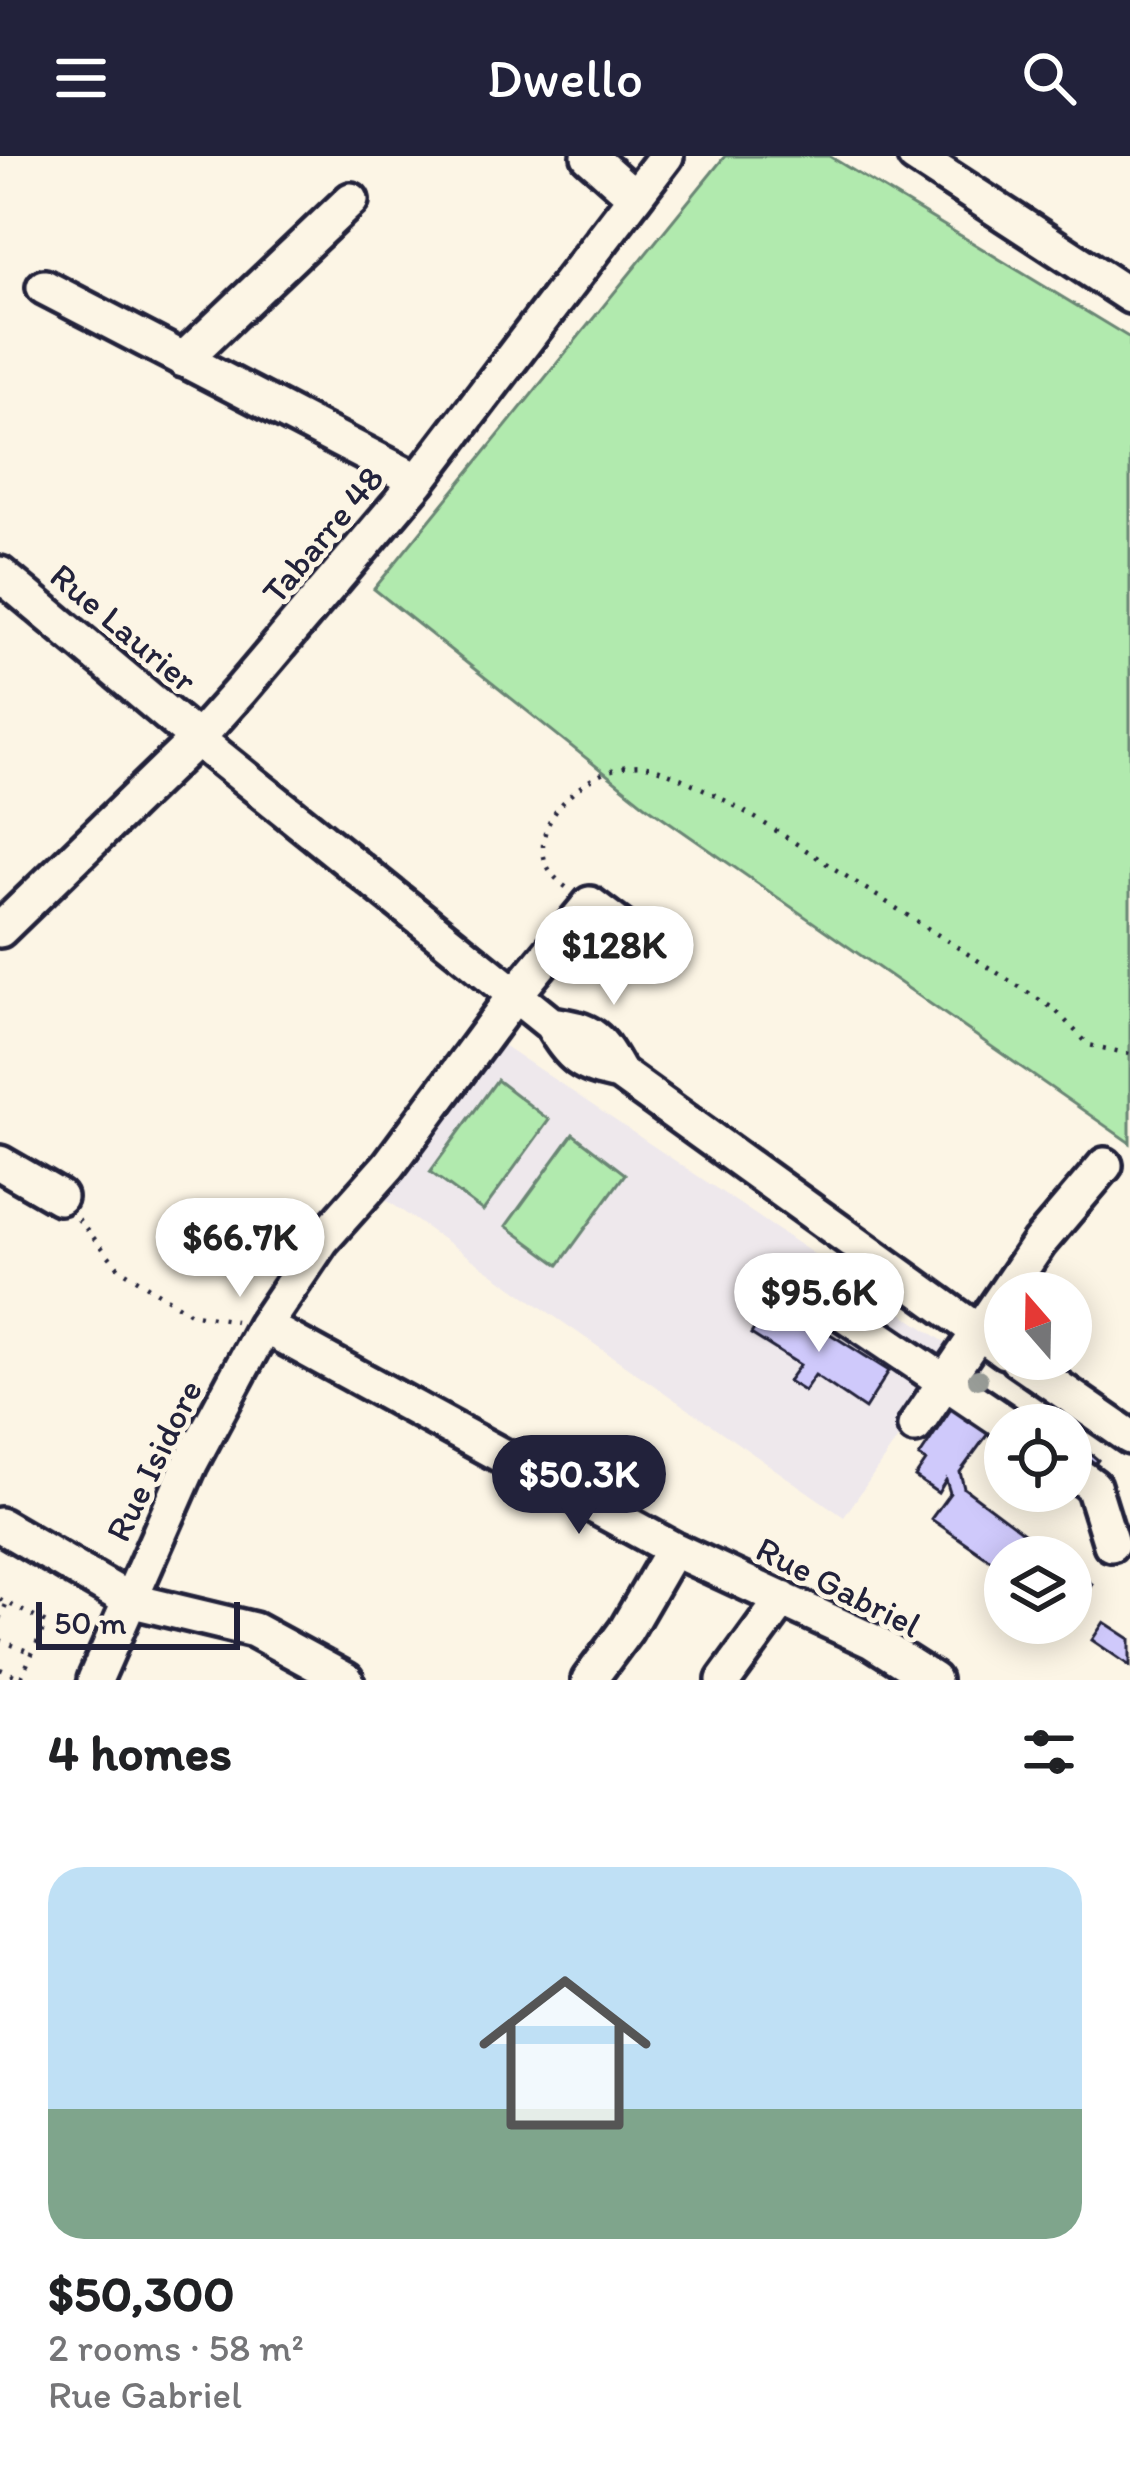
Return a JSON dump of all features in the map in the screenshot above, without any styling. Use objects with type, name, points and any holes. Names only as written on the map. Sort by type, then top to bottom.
[{"type":"street","points":[[590,156],[634,196]]},
{"type":"street","name":"Tabarre 48","points":[[0,929],[197,740],[418,481],[666,156]]},
{"type":"street","points":[[916,156],[1130,296]]},
{"type":"street","points":[[183,360],[351,200]]},
{"type":"street","points":[[44,287],[418,481]]},
{"type":"street","name":"Rue Laurier","points":[[0,574],[197,740],[551,1024],[568,1053],[588,1067],[619,1073],[984,1336]]},
{"type":"street","points":[[590,904],[656,953]]},
{"type":"street","name":"Rue Isidore","points":[[95,1680],[190,1464],[264,1326],[322,1240],[389,1165],[514,996],[590,904]]},
{"type":"street","points":[[0,1163],[59,1197]]},
{"type":"street","points":[[1025,1272],[1039,1243],[1105,1165]]},
{"type":"street","points":[[813,1293],[984,1407]]},
{"type":"street","name":"Rue Gabriel","points":[[264,1326],[673,1549],[872,1642],[933,1680]]},
{"type":"street","points":[[915,1426],[949,1382],[984,1348]]},
{"type":"street","points":[[1047,1380],[1130,1437]]},
{"type":"street","points":[[1092,1485],[1111,1544]]},
{"type":"street","points":[[0,1525],[128,1600],[254,1630],[346,1680]]},
{"type":"street","points":[[589,1680],[626,1630],[673,1549]]},
{"type":"street","points":[[724,1680],[783,1599]]},
{"type":"path","points":[[590,904],[558,881],[544,858],[542,838],[550,814],[595,778],[619,767],[652,766],[759,820],[1054,1009],[1089,1045],[1130,1054]]},
{"type":"path","points":[[59,1197],[119,1268],[190,1313],[264,1326]]},
{"type":"path","points":[[0,1619],[4,1600],[46,1623],[21,1679],[0,1669]]},
{"type":"path","points":[[0,1640],[32,1653]]},
{"type":"shaded area","points":[[497,1041],[958,1351],[844,1517],[385,1199]]},
{"type":"green space","points":[[725,156],[829,156],[1130,338],[1130,1143],[645,805],[374,589]]},
{"type":"green space","points":[[497,1080],[549,1120],[483,1211],[430,1172]]},
{"type":"green space","points":[[573,1134],[625,1174],[559,1265],[506,1226]]},
{"type":"building","points":[[773,1298],[889,1371],[865,1409],[815,1375],[804,1391],[788,1381],[800,1365],[751,1334]]},
{"type":"building","points":[[953,1406],[984,1427],[984,1439],[960,1472],[964,1488],[984,1503],[984,1512],[996,1512],[1028,1536],[984,1536],[984,1556],[931,1519],[950,1493],[946,1480],[938,1493],[915,1477],[926,1461],[919,1457]]},
{"type":"building","points":[[1104,1622],[1130,1639],[1130,1666],[1092,1640]]}]
